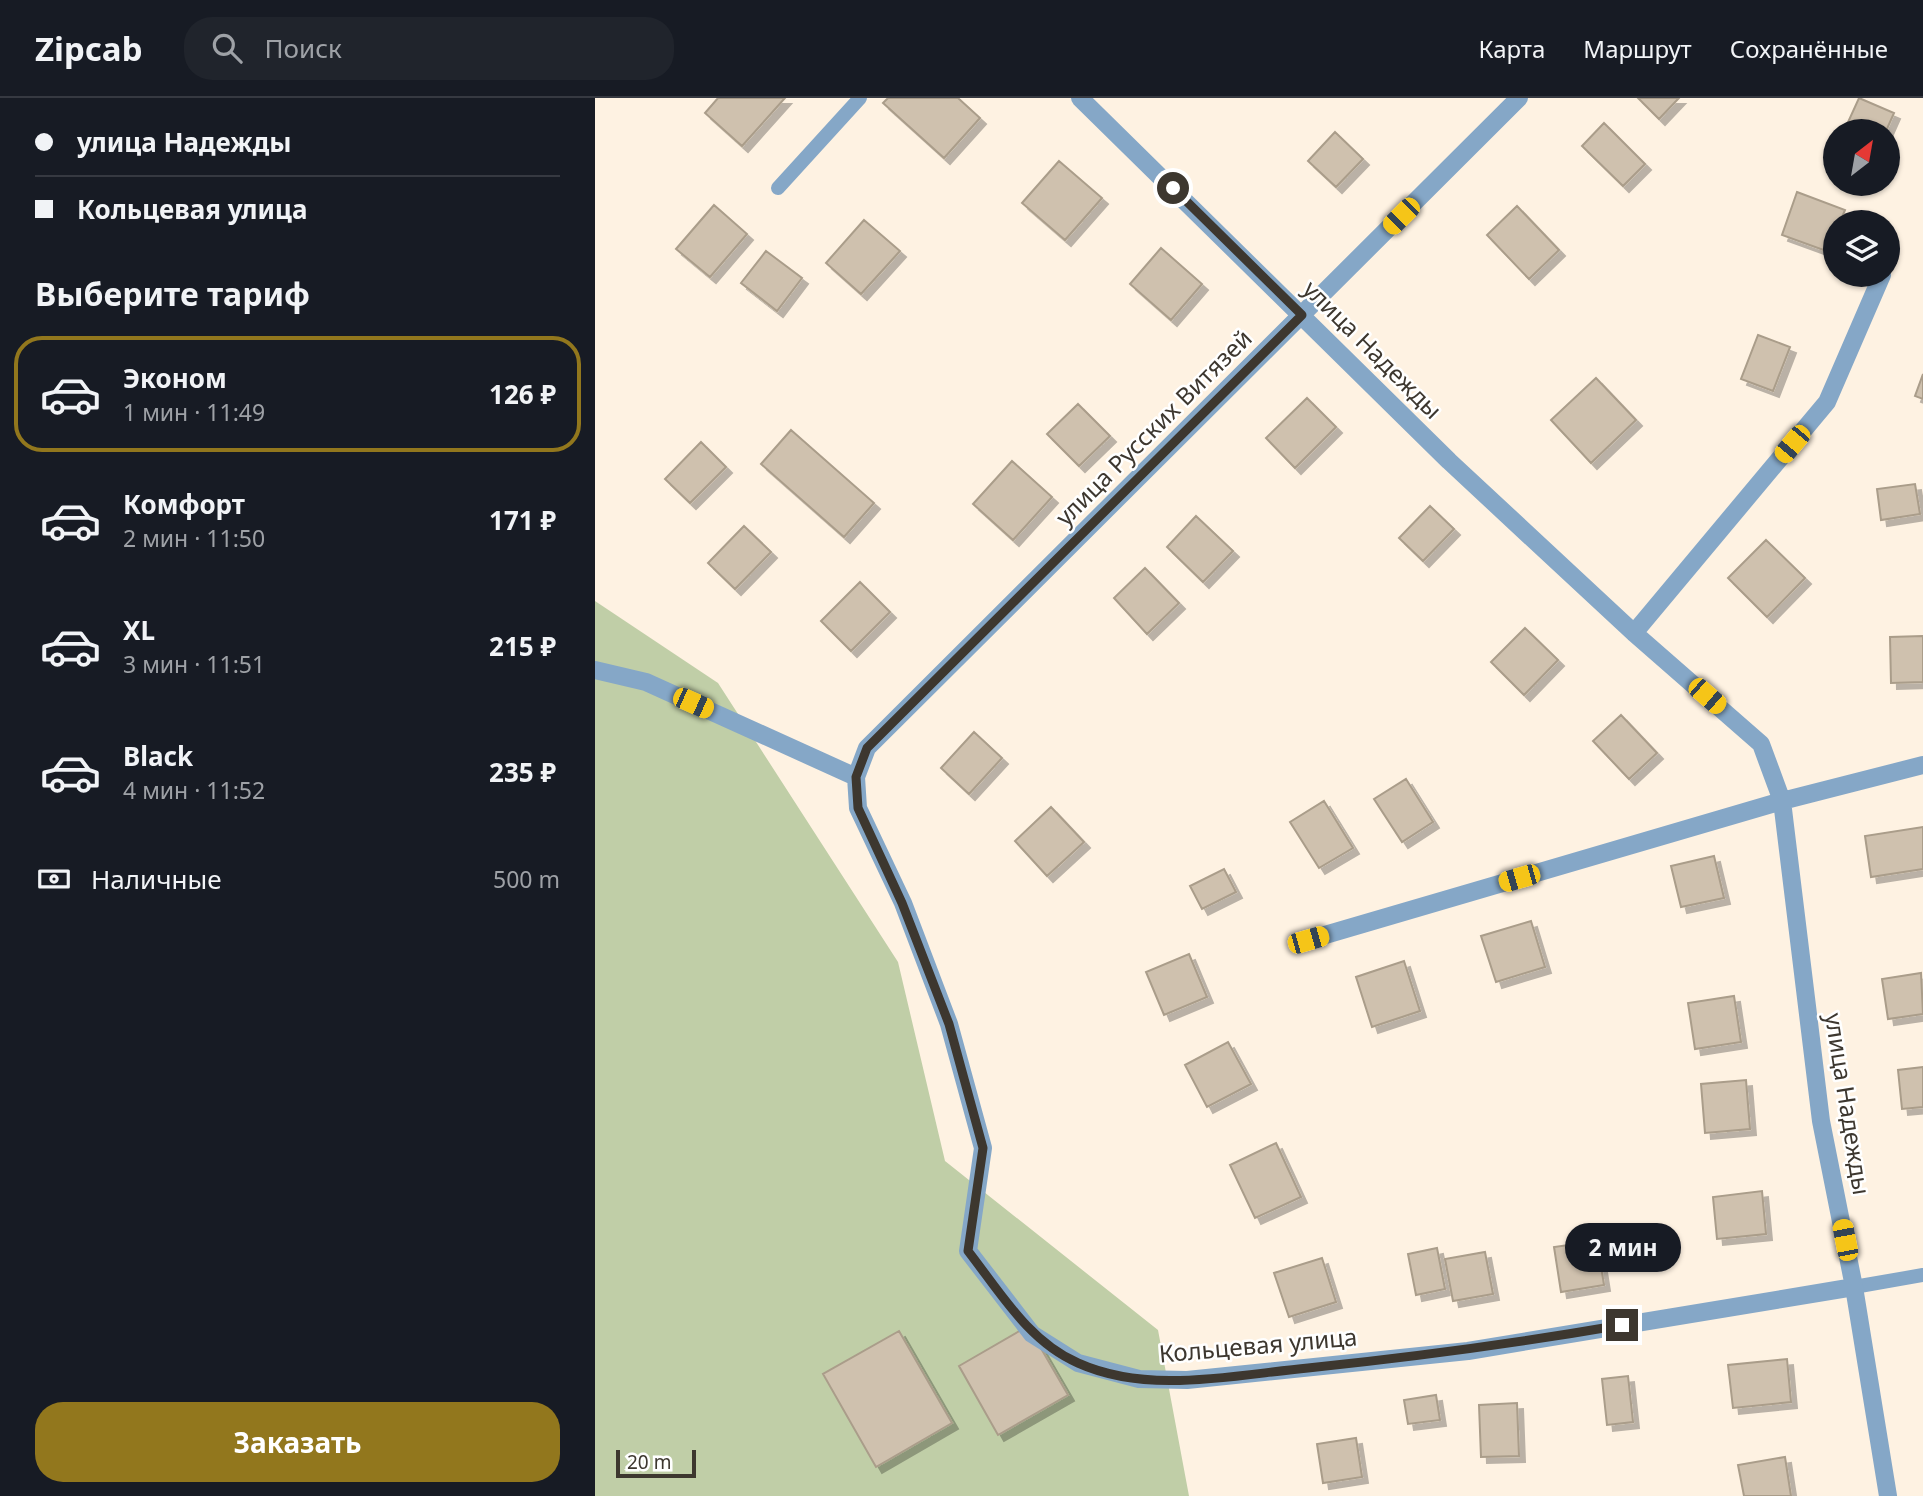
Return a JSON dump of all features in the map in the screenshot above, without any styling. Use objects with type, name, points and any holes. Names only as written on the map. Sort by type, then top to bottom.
[{"type":"street","name":"улица Надежды","points":[[1080,98],[1449,461],[1634,633],[1762,744],[1783,801],[1821,1121],[1854,1287],[1888,1496]]},
{"type":"street","name":"улица Русских Витязей","points":[[858,808],[856,777],[867,748],[1520,98]]},
{"type":"street","points":[[1634,633],[1827,402],[1877,287]]},
{"type":"street","points":[[595,670],[646,682],[856,777]]},
{"type":"street","points":[[1308,940],[1783,801],[1923,765]]},
{"type":"street","name":"Кольцевая улица","points":[[858,808],[902,903],[949,1024],[983,1148],[968,1251],[1032,1334],[1078,1363],[1139,1379],[1201,1379],[1468,1351],[1854,1287]]},
{"type":"lane","points":[[778,188],[860,98]]},
{"type":"lane","points":[[1854,1287],[1923,1275]]},
{"type":"green space","points":[[595,601],[718,683],[898,962],[945,1161],[1158,1330],[1189,1496],[595,1496]]},
{"type":"building","points":[[718,98],[785,98],[742,146],[705,113]]},
{"type":"building","points":[[888,98],[958,98],[980,118],[944,158],[883,103]]},
{"type":"building","points":[[1638,98],[1679,98],[1659,119]]},
{"type":"building","points":[[1859,98],[1894,113],[1891,119],[1849,119]]},
{"type":"building","points":[[1604,123],[1645,164],[1623,186],[1582,146]]},
{"type":"building","points":[[1335,132],[1363,159],[1336,187],[1308,161]]},
{"type":"building","points":[[1059,161],[1102,198],[1065,240],[1022,203]]},
{"type":"building","points":[[1797,192],[1845,210],[1823,210],[1823,250],[1782,235]]},
{"type":"building","points":[[714,205],[747,234],[710,277],[676,249]]},
{"type":"building","points":[[1517,206],[1559,250],[1529,279],[1487,235]]},
{"type":"building","points":[[864,220],[900,251],[861,294],[826,263]]},
{"type":"building","points":[[1161,248],[1202,284],[1171,320],[1130,284]]},
{"type":"building","points":[[766,251],[802,278],[777,311],[741,283]]},
{"type":"building","points":[[1758,335],[1790,347],[1773,391],[1741,379]]},
{"type":"building","points":[[1923,374],[1923,399],[1915,396]]},
{"type":"building","points":[[1596,378],[1636,420],[1591,463],[1551,420]]},
{"type":"building","points":[[1307,398],[1336,427],[1295,468],[1266,438]]},
{"type":"building","points":[[1078,404],[1110,436],[1079,466],[1047,434]]},
{"type":"building","points":[[791,430],[874,503],[844,537],[761,464]]},
{"type":"building","points":[[701,442],[726,467],[690,503],[665,479]]},
{"type":"building","points":[[1012,461],[1052,497],[1013,540],[973,504]]},
{"type":"building","points":[[1915,484],[1920,514],[1881,520],[1877,489]]},
{"type":"building","points":[[1430,506],[1454,529],[1423,561],[1399,538]]},
{"type":"building","points":[[1196,516],[1233,551],[1203,582],[1167,547]]},
{"type":"building","points":[[744,526],[771,552],[735,589],[708,563]]},
{"type":"building","points":[[1766,540],[1805,578],[1767,617],[1728,578]]},
{"type":"building","points":[[1145,568],[1179,603],[1147,634],[1114,598]]},
{"type":"building","points":[[860,582],[890,612],[851,651],[821,621]]},
{"type":"building","points":[[1525,628],[1558,660],[1524,695],[1491,662]]},
{"type":"building","points":[[1923,636],[1923,682],[1891,683],[1890,637]]},
{"type":"building","points":[[1621,715],[1657,753],[1629,779],[1593,741]]},
{"type":"building","points":[[974,732],[1002,758],[969,794],[941,768]]},
{"type":"building","points":[[1406,779],[1433,822],[1402,842],[1374,799]]},
{"type":"building","points":[[1324,801],[1353,848],[1319,868],[1290,822]]},
{"type":"building","points":[[1051,807],[1084,842],[1047,876],[1015,841]]},
{"type":"building","points":[[1923,827],[1923,869],[1871,877],[1865,836]]},
{"type":"building","points":[[1714,856],[1724,898],[1681,907],[1671,866]]},
{"type":"building","points":[[1224,869],[1236,892],[1202,909],[1190,886]]},
{"type":"building","points":[[1531,921],[1545,967],[1496,982],[1481,936]]},
{"type":"building","points":[[1189,954],[1207,997],[1164,1015],[1146,972]]},
{"type":"building","points":[[1404,961],[1420,1011],[1372,1027],[1356,977]]},
{"type":"building","points":[[1921,973],[1923,1014],[1888,1019],[1882,979]]},
{"type":"building","points":[[1734,996],[1741,1042],[1695,1049],[1688,1003]]},
{"type":"building","points":[[1228,1042],[1251,1084],[1207,1107],[1185,1065]]},
{"type":"building","points":[[1923,1067],[1923,1107],[1902,1109],[1898,1070]]},
{"type":"building","points":[[1746,1080],[1750,1129],[1705,1133],[1701,1084]]},
{"type":"building","points":[[1276,1143],[1301,1197],[1255,1218],[1230,1165]]},
{"type":"building","points":[[1762,1191],[1766,1234],[1717,1239],[1713,1197]]},
{"type":"building","points":[[1597,1241],[1604,1285],[1561,1292],[1554,1247]]},
{"type":"building","points":[[1437,1248],[1445,1289],[1416,1295],[1408,1254]]},
{"type":"building","points":[[1485,1252],[1493,1294],[1453,1301],[1445,1259]]},
{"type":"building","points":[[1322,1258],[1336,1302],[1289,1317],[1274,1273]]},
{"type":"building","points":[[1028,1326],[1068,1395],[998,1435],[959,1366]]},
{"type":"building","points":[[899,1331],[952,1423],[876,1467],[823,1374]]},
{"type":"building","points":[[1787,1359],[1791,1402],[1733,1408],[1728,1365]]},
{"type":"building","points":[[1628,1376],[1633,1422],[1607,1425],[1602,1379]]},
{"type":"building","points":[[1436,1395],[1440,1420],[1408,1424],[1404,1400]]},
{"type":"building","points":[[1517,1403],[1519,1456],[1481,1457],[1479,1405]]},
{"type":"building","points":[[1356,1438],[1362,1477],[1323,1483],[1317,1444]]},
{"type":"building","points":[[1785,1457],[1791,1496],[1744,1496],[1738,1465]]},
{"type":"route","points":[[1173,188],[1302,315],[867,748],[856,777],[858,808],[902,903],[949,1024],[983,1148],[968,1251],[1032,1334],[1078,1363],[1139,1379],[1188,1380],[1468,1351],[1622,1325]]}]
